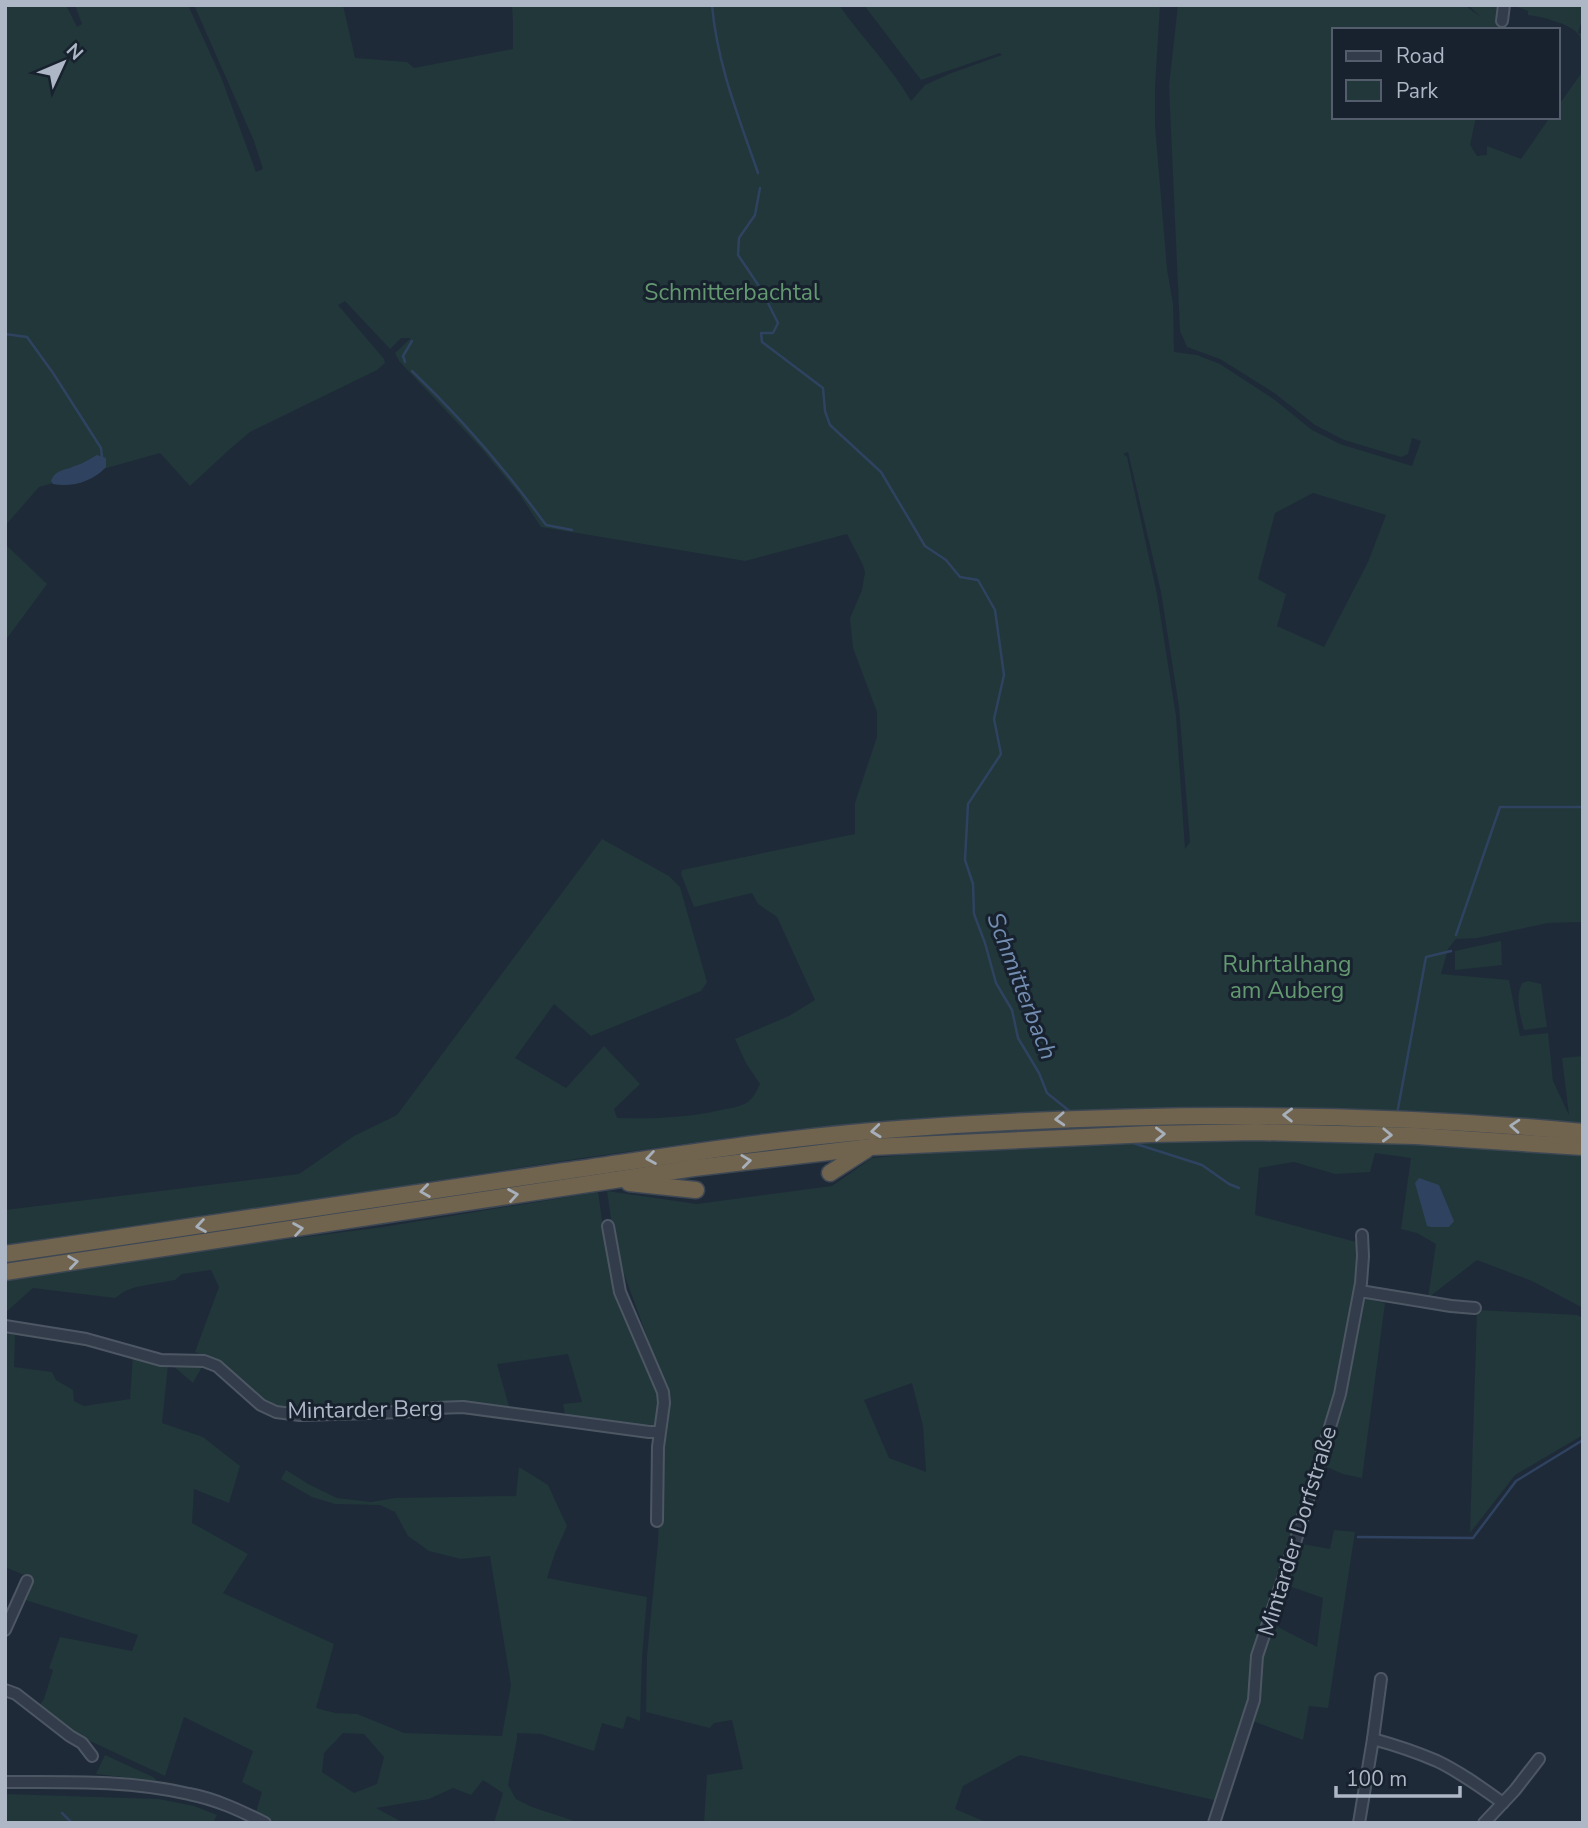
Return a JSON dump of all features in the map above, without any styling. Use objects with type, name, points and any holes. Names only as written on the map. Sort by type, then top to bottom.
[{"type":"highway","points":[[5,1272],[606,1181],[946,1135],[1122,1116],[1264,1115],[1418,1119],[1583,1132]]},
{"type":"highway","points":[[5,1254],[658,1157],[897,1129],[946,1135],[1283,1132],[1416,1136],[1583,1147]]},
{"type":"highway","points":[[830,1173],[871,1147]]},
{"type":"highway","points":[[606,1181],[696,1190]]},
{"type":"street","points":[[1502,21],[1504,5]]},
{"type":"street","points":[[608,1226],[620,1292],[663,1392],[659,1432],[657,1521]]},
{"type":"street","name":"Mintarder Dorfstraße","points":[[1214,1823],[1255,1700],[1257,1656],[1340,1394],[1360,1292],[1362,1235]]},
{"type":"street","points":[[1360,1292],[1475,1308]]},
{"type":"street","name":"Mintarder Berg","points":[[5,1326],[86,1339],[161,1360],[204,1361],[217,1366],[261,1405],[276,1412],[300,1415],[463,1407],[659,1432]]},
{"type":"street","points":[[5,1630],[27,1581]]},
{"type":"street","points":[[1359,1823],[1381,1679]]},
{"type":"street","points":[[5,1690],[16,1694],[82,1743],[92,1756]]},
{"type":"street","points":[[1373,1738],[1438,1762],[1503,1803]]},
{"type":"street","points":[[1484,1823],[1539,1759]]},
{"type":"street","points":[[5,1782],[98,1783],[161,1788],[201,1797],[242,1811],[265,1823]]},
{"type":"green space","points":[[5,5],[66,5],[77,27],[82,24],[75,5],[188,5],[221,77],[256,172],[263,169],[254,141],[194,5],[343,5],[355,58],[407,62],[414,68],[513,49],[512,5],[839,5],[895,76],[911,101],[925,85],[1002,55],[1000,53],[921,80],[864,5],[1160,5],[1155,125],[1167,269],[1173,304],[1174,352],[1197,355],[1220,364],[1275,400],[1312,430],[1340,444],[1412,466],[1421,441],[1412,438],[1408,454],[1401,457],[1344,440],[1315,425],[1273,392],[1220,359],[1187,347],[1180,331],[1169,86],[1178,5],[1464,5],[1481,17],[1468,5],[1502,5],[1498,28],[1332,28],[1332,119],[1476,119],[1470,145],[1477,156],[1487,155],[1487,146],[1521,159],[1549,119],[1560,119],[1560,103],[1583,71],[1583,922],[1548,923],[1477,938],[1456,939],[1448,949],[1441,974],[1509,980],[1520,1036],[1548,1033],[1553,1081],[1569,1115],[1562,1058],[1583,1056],[1583,1308],[1532,1281],[1477,1260],[1428,1298],[1436,1244],[1417,1233],[1401,1229],[1411,1158],[1375,1153],[1370,1172],[1335,1174],[1294,1162],[1259,1168],[1255,1215],[1356,1242],[1359,1247],[1356,1297],[1385,1303],[1362,1478],[1343,1474],[1315,1462],[1291,1542],[1330,1549],[1334,1530],[1355,1532],[1328,1708],[1309,1706],[1303,1740],[1250,1720],[1218,1801],[1020,1755],[963,1786],[955,1809],[988,1823],[704,1823],[707,1775],[743,1769],[732,1720],[714,1723],[710,1728],[646,1712],[647,1656],[658,1542],[662,1430],[566,1419],[563,1404],[582,1402],[568,1354],[497,1364],[510,1410],[372,1410],[343,1405],[298,1411],[271,1406],[219,1362],[195,1352],[219,1287],[211,1270],[182,1274],[175,1280],[136,1287],[115,1298],[33,1288],[5,1313],[5,1280],[194,1251],[383,1227],[598,1192],[605,1241],[617,1292],[668,1394],[616,1252],[607,1191],[697,1204],[832,1186],[872,1158],[948,1151],[943,1119],[785,1130],[5,1245],[5,1210],[299,1174],[354,1136],[397,1115],[602,839],[669,876],[680,887],[707,982],[701,991],[591,1036],[554,1004],[515,1058],[566,1088],[604,1046],[640,1084],[614,1109],[617,1118],[695,1115],[748,1102],[760,1084],[735,1039],[789,1016],[815,1000],[777,917],[758,904],[752,893],[694,907],[681,874],[682,870],[855,834],[855,803],[877,737],[877,712],[853,648],[850,618],[862,590],[865,572],[847,534],[745,561],[541,527],[520,495],[481,448],[399,361],[395,353],[411,338],[401,338],[390,349],[345,301],[338,305],[385,363],[377,370],[250,432],[190,486],[160,453],[39,487],[5,526]],"holes":[[[1128,452],[1161,592],[1179,707],[1190,842],[1185,849],[1176,716],[1157,594],[1127,457],[1123,454]],[[1313,493],[1386,515],[1368,562],[1324,647],[1277,626],[1286,594],[1258,579],[1275,513]],[[912,1383],[923,1426],[926,1472],[889,1458],[864,1400]],[[1278,1582],[1323,1598],[1317,1647],[1266,1621]]]},
{"type":"green space","points":[[1513,5],[1583,5],[1578,33],[1583,34],[1583,45],[1579,35],[1569,27],[1528,15],[1528,11]]},
{"type":"green space","points":[[5,544],[47,584],[5,641]]},
{"type":"green space","points":[[1501,941],[1502,965],[1455,970],[1455,951]]},
{"type":"green space","points":[[1528,981],[1541,984],[1547,1027],[1524,1030],[1519,994],[1522,983]]},
{"type":"green space","points":[[1477,1310],[1577,1315],[1583,1318],[1583,1435],[1515,1475],[1470,1533]]},
{"type":"green space","points":[[5,1332],[15,1335],[14,1367],[52,1372],[56,1380],[73,1390],[74,1401],[84,1406],[130,1399],[133,1355],[168,1365],[162,1423],[203,1437],[240,1466],[229,1503],[194,1489],[192,1523],[248,1554],[223,1593],[334,1644],[316,1708],[335,1713],[357,1714],[404,1733],[502,1736],[511,1685],[490,1556],[461,1559],[429,1551],[408,1536],[395,1512],[380,1505],[335,1504],[312,1497],[281,1479],[286,1470],[337,1498],[371,1502],[395,1498],[516,1496],[519,1467],[548,1485],[567,1526],[547,1578],[647,1597],[640,1721],[627,1716],[623,1729],[602,1723],[594,1751],[541,1734],[517,1733],[508,1785],[516,1799],[580,1823],[494,1823],[503,1793],[483,1780],[471,1795],[453,1788],[429,1799],[376,1808],[404,1823],[277,1823],[256,1812],[262,1792],[242,1782],[253,1751],[184,1717],[165,1776],[73,1733],[39,1706],[44,1699],[53,1670],[49,1668],[60,1637],[132,1651],[138,1635],[22,1599],[31,1578],[5,1567]],"holes":[[[343,1733],[364,1734],[384,1757],[377,1784],[354,1793],[322,1772],[324,1753]]]},
{"type":"green space","points":[[204,1363],[193,1383],[172,1365]]},
{"type":"green space","points":[[105,1755],[153,1777],[157,1781],[96,1774]]},
{"type":"green space","points":[[5,1794],[159,1799],[194,1806],[217,1815],[213,1823],[5,1823]]},
{"type":"water","points":[[97,455],[106,458],[106,467],[95,476],[67,485],[53,484],[51,481],[58,472]]},
{"type":"water","points":[[1419,1178],[1439,1185],[1454,1221],[1449,1227],[1427,1226],[1415,1183]]},
{"type":"waterway","name":"Schmitterbach","points":[[712,5],[724,70],[758,173]]},
{"type":"waterway","name":"Schmitterbach","points":[[760,188],[755,215],[739,238],[738,255],[761,289],[778,323],[773,333],[761,333],[762,342],[823,388],[825,411],[830,425],[881,472],[925,546],[946,560],[960,577],[978,580],[995,610],[1004,675],[994,719],[1001,754],[968,804],[965,860],[973,884],[974,914],[996,983],[1012,1010],[1018,1038],[1039,1073],[1047,1093],[1072,1113]]},
{"type":"waterway","points":[[5,334],[27,337],[101,448],[102,457]]},
{"type":"waterway","points":[[405,362],[403,356],[412,341]]},
{"type":"waterway","points":[[412,371],[482,445],[546,525],[572,530]]},
{"type":"waterway","name":"Schmitterbach","points":[[1456,935],[1500,807],[1583,807]]},
{"type":"waterway","name":"Schmitterbach","points":[[1397,1114],[1426,957],[1451,951]]},
{"type":"waterway","name":"Schmitterbach","points":[[1130,1142],[1202,1165],[1239,1188]]},
{"type":"waterway","points":[[1358,1537],[1473,1538],[1516,1481],[1583,1440]]},
{"type":"waterway","points":[[62,1813],[72,1823]]},
{"type":"park label","name":"Schmitterbachtal","points":[[732,292]]},
{"type":"park label","name":"Ruhrtalhang am Auberg","points":[[1287,977]]}]
